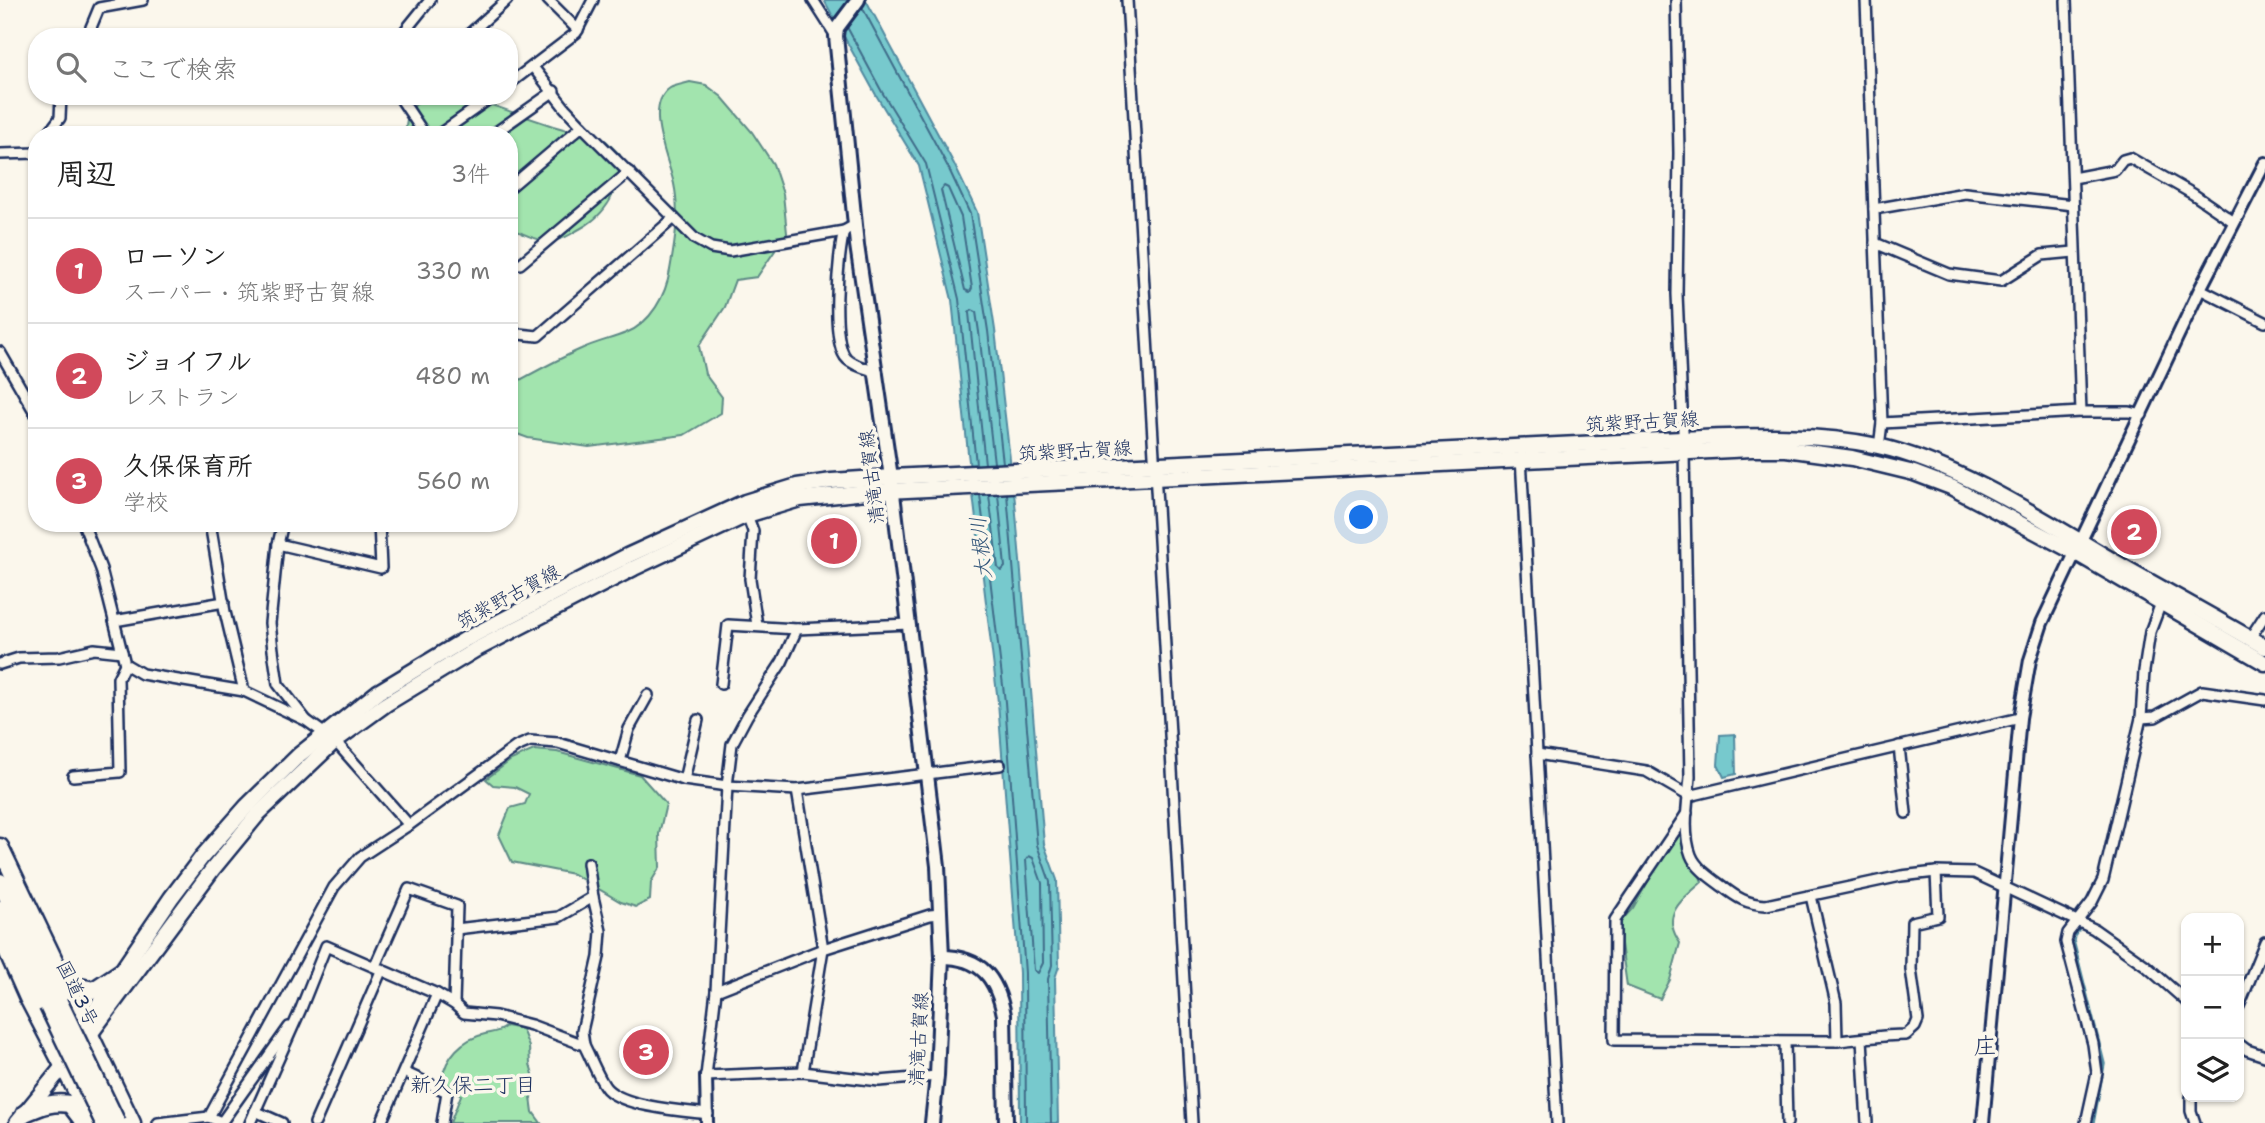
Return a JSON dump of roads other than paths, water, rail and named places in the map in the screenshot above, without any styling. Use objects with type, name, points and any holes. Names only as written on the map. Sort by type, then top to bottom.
[{"type":"highway","points":[[0,847],[132,1123]]},
{"type":"highway","name":"国道3号","points":[[0,882],[104,1123]]},
{"type":"highway","name":"国道3号","points":[[0,909],[117,1123]]},
{"type":"highway","points":[[39,928],[69,981],[75,986],[94,989],[121,972]]},
{"type":"highway","points":[[0,935],[93,1123]]},
{"type":"highway","points":[[21,1118],[43,1105],[61,1102],[76,1109],[85,1123]]},
{"type":"main road","points":[[836,32],[858,0]]},
{"type":"main road","name":"清滝古賀線","points":[[836,32],[850,228],[877,372],[892,484],[941,914],[937,1076],[932,1123]]},
{"type":"main road","name":"筑紫野古賀線","points":[[21,1118],[64,1065],[121,972],[202,857],[247,806],[330,737],[378,692],[466,639],[627,556],[745,502],[797,486],[832,481],[892,484],[964,482],[1683,446],[1789,436],[1824,438],[1878,446],[1956,474],[2079,548],[2161,603],[2265,663]]},
{"type":"main road","name":"筑紫野古賀線","points":[[1683,446],[1822,452],[1883,464],[1951,487],[2079,548],[2265,647]]},
{"type":"main road","name":"筑紫野古賀線","points":[[86,1031],[258,814],[330,737],[475,650],[634,568],[747,515],[800,499],[892,484]]},
{"type":"main road","points":[[942,957],[974,963],[987,972],[1001,1000],[1004,1014],[1006,1123]]},
{"type":"street","points":[[91,28],[99,8],[143,0]]},
{"type":"street","points":[[407,28],[430,0]]},
{"type":"street","points":[[476,28],[507,0]]},
{"type":"street","points":[[548,0],[578,30]]},
{"type":"street","points":[[518,78],[578,30],[593,0]]},
{"type":"street","points":[[813,0],[836,32]]},
{"type":"street","points":[[1127,0],[1192,1123]]},
{"type":"street","points":[[1676,0],[1679,153],[1677,294],[1683,446],[1689,796],[1687,813],[1691,856],[1702,870],[1723,887],[1750,904],[1766,905],[1901,876],[1936,872],[1975,873],[2004,889],[2035,900],[2094,929],[2145,965],[2181,997]]},
{"type":"street","points":[[1866,0],[1882,423],[1878,446]]},
{"type":"street","points":[[2066,0],[2081,412]]},
{"type":"street","points":[[533,67],[582,126],[695,239],[710,248],[730,251],[850,228]]},
{"type":"street","points":[[505,126],[554,91]]},
{"type":"street","points":[[54,126],[60,118],[61,105]]},
{"type":"street","points":[[405,105],[419,126]]},
{"type":"street","points":[[451,126],[480,105]]},
{"type":"street","points":[[518,180],[582,126]]},
{"type":"street","points":[[0,154],[28,153]]},
{"type":"street","points":[[2073,178],[2115,170],[2123,160],[2130,158],[2193,194],[2234,222]]},
{"type":"street","points":[[1983,1123],[2020,718],[2029,660],[2042,623],[2200,289],[2265,163]]},
{"type":"street","points":[[518,264],[629,172]]},
{"type":"street","points":[[1874,209],[1965,194],[2073,205]]},
{"type":"street","points":[[518,334],[538,336],[674,218]]},
{"type":"street","points":[[850,228],[840,247],[838,339],[847,359],[877,372]]},
{"type":"street","points":[[1875,243],[1949,274],[2001,281],[2042,255],[2074,252]]},
{"type":"street","points":[[2200,289],[2265,322]]},
{"type":"street","points":[[0,352],[14,380],[28,399]]},
{"type":"street","points":[[1882,423],[2081,412],[2130,412],[2142,415]]},
{"type":"street","points":[[1520,454],[1557,1123]]},
{"type":"street","points":[[747,515],[753,531],[750,579],[757,625]]},
{"type":"street","points":[[73,776],[120,772],[118,678],[125,664],[101,569],[87,532]]},
{"type":"street","points":[[212,532],[224,602],[244,691]]},
{"type":"street","points":[[281,532],[270,623],[278,684],[307,721]]},
{"type":"street","points":[[278,544],[381,568],[379,532]]},
{"type":"street","points":[[114,621],[224,602]]},
{"type":"street","points":[[2086,1123],[2097,1073],[2093,1044],[2066,942],[2068,933],[2092,902],[2103,880],[2141,718],[2150,632],[2161,603]]},
{"type":"street","points":[[2250,638],[2265,615]]},
{"type":"street","points":[[721,684],[728,625],[797,629],[909,624]]},
{"type":"street","points":[[588,863],[600,931],[597,968],[582,1031],[584,1045],[607,1089],[652,1107],[707,1118],[706,1076],[716,991],[727,786],[732,744],[782,662],[797,629]]},
{"type":"street","points":[[0,664],[19,658],[59,657],[94,649],[122,652]]},
{"type":"street","points":[[125,664],[142,674],[244,691],[307,721],[330,737],[409,825]]},
{"type":"street","points":[[2141,718],[2155,717],[2202,691],[2265,700]]},
{"type":"street","points":[[620,761],[629,729],[648,695]]},
{"type":"street","points":[[1537,754],[1646,771],[1689,796],[2020,718]]},
{"type":"street","points":[[684,780],[698,720]]},
{"type":"street","points":[[209,1117],[334,887],[360,857],[516,747],[530,741],[558,743],[684,780],[727,786],[797,790],[1000,765]]},
{"type":"street","points":[[1899,746],[1906,813]]},
{"type":"street","points":[[797,790],[823,949],[803,1072]]},
{"type":"street","points":[[1687,813],[1615,920],[1614,1040],[1837,1041],[1869,1036],[1906,1035],[1918,1020],[1911,969],[1912,922],[1938,916],[1936,872]]},
{"type":"street","points":[[315,1123],[410,889],[457,906],[454,1004]]},
{"type":"street","points":[[1811,896],[1836,1003],[1837,1041]]},
{"type":"street","points":[[456,929],[559,917],[593,897]]},
{"type":"street","points":[[716,991],[823,949],[930,915],[941,914]]},
{"type":"street","points":[[2244,994],[2265,942]]},
{"type":"street","points":[[250,1123],[326,946],[438,994],[464,1013],[496,1016],[531,1025],[584,1045]]},
{"type":"street","points":[[381,1123],[438,994]]},
{"type":"street","points":[[158,1123],[209,1117],[221,1122],[300,1011]]},
{"type":"street","points":[[1862,1039],[1867,1123]]},
{"type":"street","points":[[1785,1041],[1787,1123]]},
{"type":"street","points":[[2244,1048],[2265,1056]]},
{"type":"street","points":[[404,1072],[447,1092],[442,1123]]},
{"type":"street","points":[[706,1076],[803,1072],[879,1081],[937,1076]]},
{"type":"street","points":[[2191,1102],[2195,1123]]},
{"type":"street","points":[[255,1111],[282,1123]]},
{"type":"water","name":"大根川","points":[[824,0],[866,0],[977,212],[995,330],[1015,502],[1044,844],[1057,880],[1059,966],[1055,978],[1058,1123],[1020,1123],[1019,973],[998,702],[952,300],[919,166]]},
{"type":"water","points":[[1735,734],[1736,774],[1724,777],[1718,765],[1720,735]]},
{"type":"waterway","points":[[2079,929],[2073,941],[2104,1064],[2093,1123]]},
{"type":"place","name":"ジョイフル","points":[[2134,532]]},
{"type":"place","name":"ローソン","points":[[834,541]]},
{"type":"place","name":"久保保育所","points":[[646,1052]]},
{"type":"district","name":"庄","points":[[1985,1046]]},
{"type":"district","name":"新久保二丁目","points":[[473,1085]]}]
